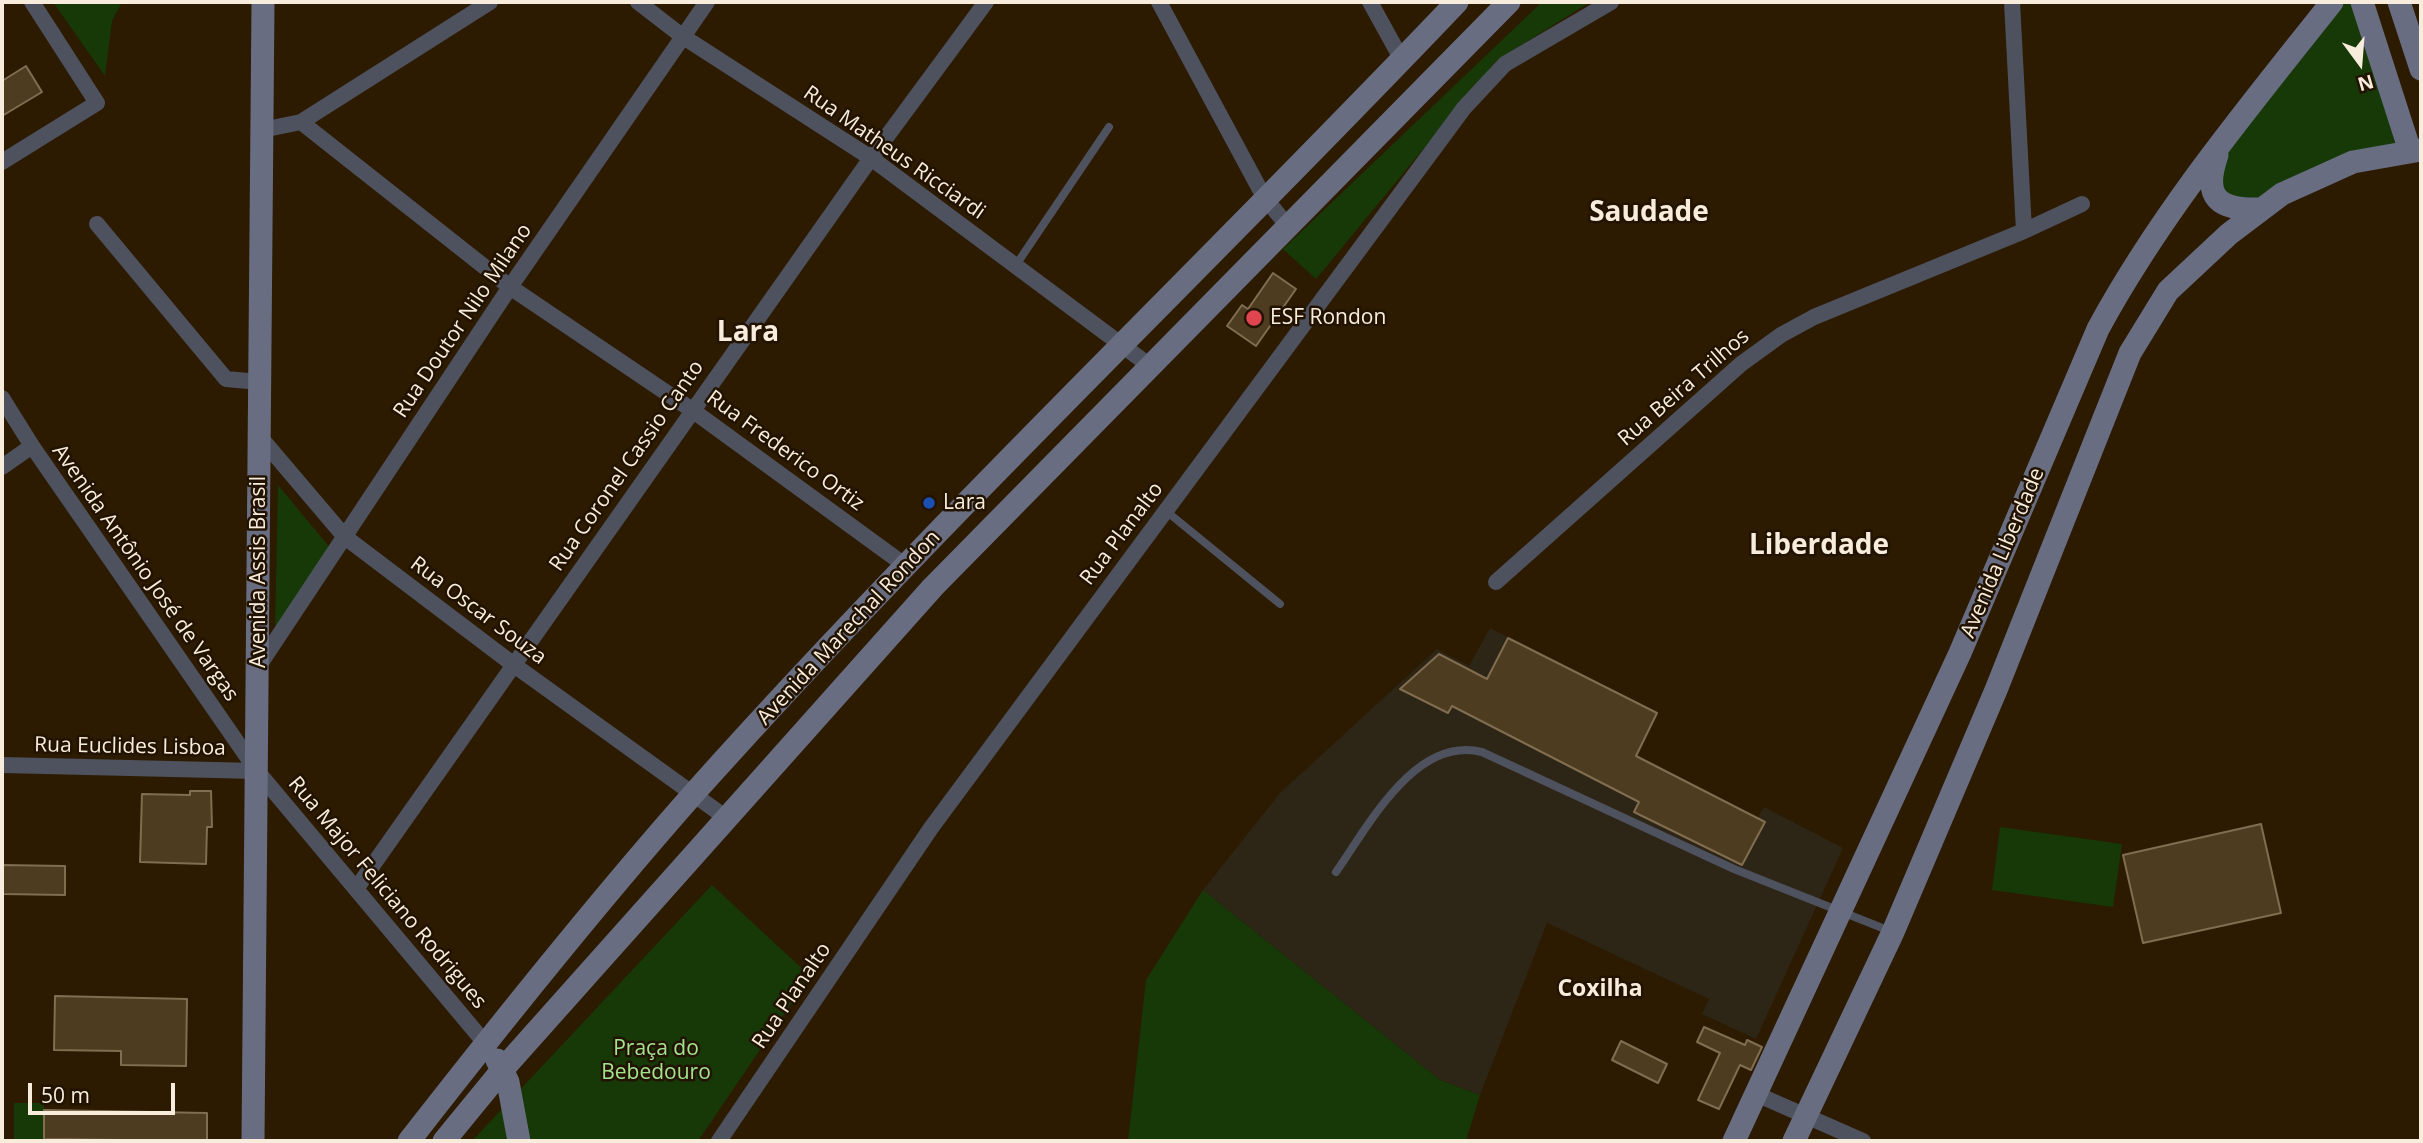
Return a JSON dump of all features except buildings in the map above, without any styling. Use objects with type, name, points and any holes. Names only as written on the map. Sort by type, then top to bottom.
[{"type":"main road","name":"Avenida Assis Brasil","points":[[253,1141],[263,2]]},
{"type":"main road","name":"Avenida Marechal Rondon","points":[[409,1141],[485,1043],[694,793],[906,566],[1457,2]]},
{"type":"main road","name":"Avenida Marechal Rondon","points":[[444,1141],[503,1069],[725,817],[933,587],[1509,2]]},
{"type":"main road","name":"Avenida Liberdade","points":[[1734,1141],[1960,653],[2098,329],[2123,282],[2221,142],[2333,2]]},
{"type":"main road","points":[[2362,2],[2416,150]]},
{"type":"main road","points":[[2399,2],[2421,69]]},
{"type":"main road","points":[[2221,142],[2211,173],[2210,187],[2216,199],[2227,207],[2238,210],[2261,209]]},
{"type":"main road","name":"Avenida Liberdade","points":[[1794,1141],[1893,932],[1996,690],[2130,353],[2168,291],[2229,234],[2282,194],[2353,162],[2416,150]]},
{"type":"main road","points":[[485,1043],[503,1069],[512,1094],[519,1141]]},
{"type":"street","points":[[2,162],[97,103],[32,2]]},
{"type":"street","points":[[262,130],[301,122],[490,2]]},
{"type":"street","name":"Rua Matheus Ricciardi","points":[[638,2],[682,36],[871,158],[1124,344]]},
{"type":"street","name":"Rua Doutor Nilo Milano","points":[[258,667],[510,287],[707,2]]},
{"type":"street","name":"Rua Coronel Cassio Canto","points":[[356,889],[692,410],[986,2]]},
{"type":"street","points":[[1160,2],[1264,197],[1287,225]]},
{"type":"street","points":[[1370,2],[1402,60]]},
{"type":"street","name":"Rua Planalto","points":[[719,1141],[931,828],[1464,108],[1506,64],[1611,2]]},
{"type":"street","points":[[2012,2],[2024,231]]},
{"type":"street","name":"Rua Frederico Ortiz","points":[[301,122],[510,287],[692,410],[906,566]]},
{"type":"street","name":"Rua Beira Trilhos","points":[[1496,582],[1741,364],[1781,335],[1814,317],[2024,231],[2082,204]]},
{"type":"street","points":[[97,224],[226,379],[260,382]]},
{"type":"street","points":[[1124,344],[1150,366]]},
{"type":"street","name":"Avenida Antônio José de Vargas","points":[[2,398],[32,446],[257,771]]},
{"type":"street","name":"Rua Oscar Souza","points":[[260,437],[345,537],[514,665],[694,793]]},
{"type":"street","points":[[2,467],[32,446]]},
{"type":"street","name":"Rua Euclides Lisboa","points":[[2,765],[257,771]]},
{"type":"street","name":"Rua Major Feliciano Rodrigues","points":[[257,771],[485,1043]]},
{"type":"street","points":[[694,793],[725,817]]},
{"type":"street","points":[[1756,1094],[1805,1118],[1863,1141]]},
{"type":"lane","points":[[1016,265],[1109,127]]},
{"type":"lane","points":[[1166,511],[1280,604]]},
{"type":"lane","points":[[1336,872],[1399,782],[1444,753],[1466,747],[1734,869],[1893,932]]},
{"type":"shaded area","points":[[1490,628],[1657,713],[1636,756],[1757,819],[1764,807],[1843,848],[1756,1039],[1702,1014],[1709,999],[1547,923],[1480,1095],[1440,1080],[1203,890],[1280,793],[1437,649],[1469,666]]},
{"type":"green space","points":[[53,2],[122,2],[112,21],[105,76]]},
{"type":"green space","points":[[1542,2],[1590,2],[1496,61],[1316,279],[1283,249]]},
{"type":"green space","points":[[2344,2],[2352,2],[2397,144],[2260,204],[2228,202],[2217,172],[2225,152]]},
{"type":"green space","points":[[278,485],[331,549],[275,632]]},
{"type":"green space","points":[[2000,827],[2122,844],[2113,907],[1992,890]]},
{"type":"green space","name":"Praça do Bebedouro","points":[[712,885],[810,976],[698,1141],[472,1141]]},
{"type":"green space","points":[[1203,890],[1440,1080],[1480,1095],[1466,1141],[1128,1141],[1146,980]]},
{"type":"green space","points":[[14,1103],[44,1103],[44,1141],[14,1141]]},
{"type":"place","name":"ESF Rondon","points":[[1254,318]]},
{"type":"place","name":"Lara","points":[[929,503]]},
{"type":"district","name":"Saudade","points":[[1649,213]]},
{"type":"district","name":"Lara","points":[[748,333]]},
{"type":"district","name":"Liberdade","points":[[1819,546]]},
{"type":"district","name":"Coxilha","points":[[1600,989]]}]
